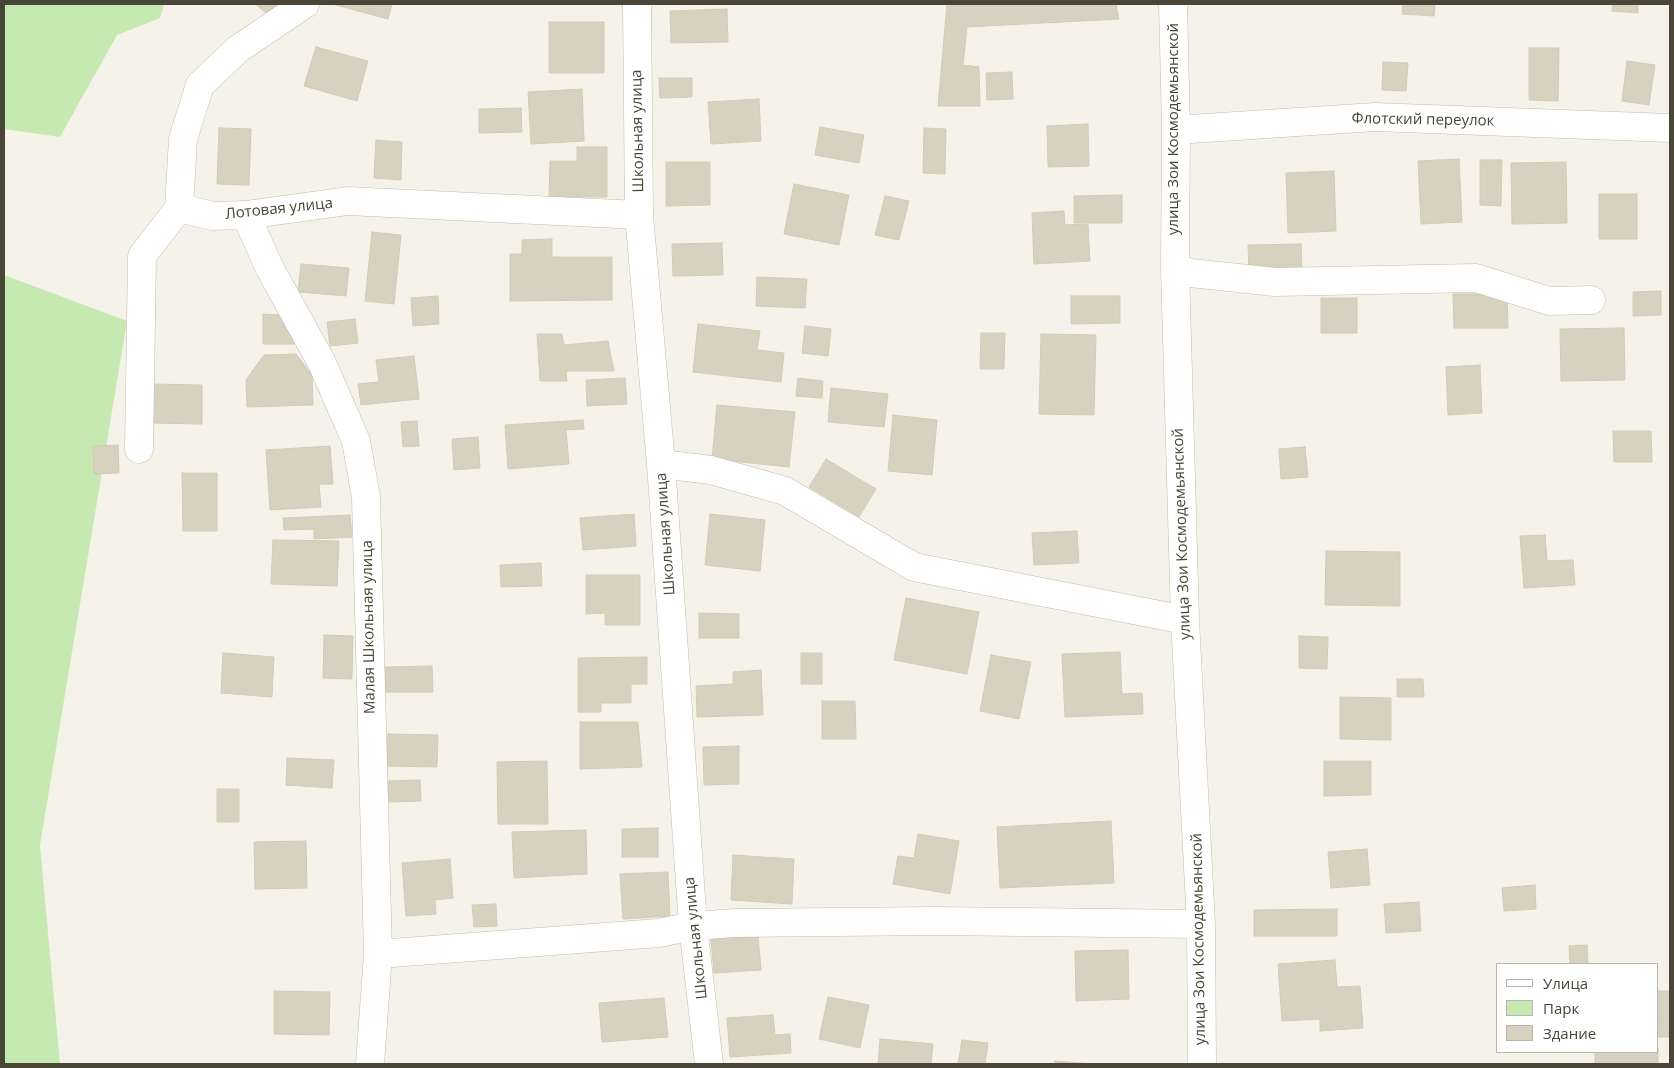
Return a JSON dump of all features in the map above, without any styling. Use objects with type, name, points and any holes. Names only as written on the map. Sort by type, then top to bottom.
[{"type":"street","points":[[139,449],[142,256],[179,208],[183,139],[200,85],[238,49],[306,4]]},
{"type":"street","name":"Школьная улица","points":[[637,4],[639,215],[661,464],[693,926],[709,1064]]},
{"type":"street","name":"улица Зои Космодемьянской","points":[[1173,4],[1176,128],[1174,267],[1184,620],[1201,924],[1202,1064]]},
{"type":"street","name":"Флотский переулок","points":[[1176,128],[1190,129],[1375,117],[1670,128]]},
{"type":"street","name":"Лотовая улица","points":[[179,208],[212,216],[246,215],[348,201],[639,215]]},
{"type":"street","name":"Малая Школьная улица","points":[[246,215],[269,267],[322,363],[356,441],[366,497],[378,954],[370,1064]]},
{"type":"street","points":[[1174,267],[1191,273],[1276,282],[1476,278],[1549,301],[1591,300]]},
{"type":"street","points":[[661,464],[711,470],[785,492],[914,567],[1184,620]]},
{"type":"street","points":[[378,954],[659,933],[693,926],[935,921],[1201,924]]},
{"type":"green space","points":[[4,4],[164,4],[160,18],[117,35],[60,137],[4,129]]},
{"type":"green space","points":[[4,275],[127,321],[40,845],[60,1064],[4,1064]]},
{"type":"building","points":[[255,4],[279,4],[266,13]]},
{"type":"building","points":[[332,4],[392,4],[388,19]]},
{"type":"building","points":[[947,4],[1116,4],[1119,19],[967,27],[963,65],[979,67],[980,106],[938,106]]},
{"type":"building","points":[[1403,4],[1435,4],[1434,16],[1402,14]]},
{"type":"building","points":[[1613,4],[1638,4],[1638,13],[1612,11]]},
{"type":"building","points":[[727,9],[728,42],[671,43],[670,11]]},
{"type":"building","points":[[549,22],[604,22],[604,73],[549,73]]},
{"type":"building","points":[[316,47],[368,61],[357,101],[304,86]]},
{"type":"building","points":[[1529,48],[1559,48],[1558,101],[1529,100]]},
{"type":"building","points":[[1627,61],[1655,65],[1649,105],[1622,101]]},
{"type":"building","points":[[1383,62],[1408,63],[1406,91],[1382,90]]},
{"type":"building","points":[[1012,72],[1013,99],[987,100],[986,73]]},
{"type":"building","points":[[659,78],[692,78],[692,97],[660,98]]},
{"type":"building","points":[[582,89],[584,141],[531,144],[528,92]]},
{"type":"building","points":[[759,99],[761,141],[711,144],[708,102]]},
{"type":"building","points":[[521,108],[522,132],[479,133],[479,109]]},
{"type":"building","points":[[1088,124],[1089,166],[1048,167],[1047,126]]},
{"type":"building","points":[[820,127],[864,135],[859,163],[815,155]]},
{"type":"building","points":[[219,128],[251,129],[249,185],[217,184]]},
{"type":"building","points":[[924,128],[946,129],[945,174],[923,173]]},
{"type":"building","points":[[376,140],[402,142],[401,180],[374,178]]},
{"type":"building","points":[[577,147],[607,147],[607,197],[549,197],[550,161],[577,161]]},
{"type":"building","points":[[1459,159],[1462,222],[1421,224],[1418,161]]},
{"type":"building","points":[[1480,160],[1502,160],[1501,206],[1480,205]]},
{"type":"building","points":[[666,162],[710,162],[710,205],[666,206]]},
{"type":"building","points":[[1566,162],[1567,223],[1512,224],[1511,163]]},
{"type":"building","points":[[1334,171],[1336,231],[1288,233],[1286,173]]},
{"type":"building","points":[[794,184],[849,195],[839,245],[784,234]]},
{"type":"building","points":[[1599,194],[1637,194],[1637,239],[1599,239]]},
{"type":"building","points":[[1122,195],[1122,223],[1074,223],[1074,196]]},
{"type":"building","points":[[885,196],[909,201],[899,240],[875,235]]},
{"type":"building","points":[[1064,211],[1065,225],[1088,224],[1090,261],[1034,264],[1032,213]]},
{"type":"building","points":[[372,232],[401,235],[394,304],[365,301]]},
{"type":"building","points":[[552,239],[552,257],[612,257],[612,300],[510,301],[510,254],[522,254],[522,240]]},
{"type":"building","points":[[722,243],[723,275],[673,276],[672,244]]},
{"type":"building","points":[[1301,244],[1302,270],[1249,271],[1248,245]]},
{"type":"building","points":[[301,264],[349,268],[346,296],[298,292]]},
{"type":"building","points":[[757,277],[807,279],[805,308],[756,306]]},
{"type":"building","points":[[1661,291],[1661,315],[1633,316],[1633,292]]},
{"type":"building","points":[[1453,294],[1507,294],[1508,328],[1454,328]]},
{"type":"building","points":[[438,296],[439,324],[413,326],[411,298]]},
{"type":"building","points":[[1071,296],[1120,296],[1120,323],[1071,324]]},
{"type":"building","points":[[1321,298],[1357,298],[1357,333],[1321,333]]},
{"type":"building","points":[[263,314],[279,315],[295,344],[263,344]]},
{"type":"building","points":[[355,319],[358,343],[330,346],[327,322]]},
{"type":"building","points":[[698,324],[760,331],[757,350],[784,353],[781,382],[693,372]]},
{"type":"building","points":[[805,326],[831,329],[828,356],[802,353]]},
{"type":"building","points":[[1624,328],[1625,380],[1561,381],[1560,329]]},
{"type":"building","points":[[981,333],[1005,333],[1004,369],[980,369]]},
{"type":"building","points":[[537,334],[562,334],[564,345],[608,341],[614,371],[566,371],[567,381],[540,381]]},
{"type":"building","points":[[1041,334],[1096,335],[1094,415],[1039,414]]},
{"type":"building","points":[[296,354],[312,375],[313,405],[247,407],[246,380],[264,355]]},
{"type":"building","points":[[414,356],[419,399],[361,405],[358,384],[379,382],[376,360]]},
{"type":"building","points":[[1480,365],[1482,413],[1448,415],[1446,367]]},
{"type":"building","points":[[625,378],[627,404],[587,406],[586,380]]},
{"type":"building","points":[[798,378],[823,381],[822,398],[796,396]]},
{"type":"building","points":[[152,384],[202,385],[202,424],[152,423]]},
{"type":"building","points":[[831,388],[888,394],[884,427],[828,422]]},
{"type":"building","points":[[717,405],[795,412],[789,467],[712,459]]},
{"type":"building","points":[[893,415],[937,420],[932,475],[888,471]]},
{"type":"building","points":[[583,420],[584,429],[566,430],[569,464],[508,469],[505,425]]},
{"type":"building","points":[[417,421],[419,446],[403,447],[401,422]]},
{"type":"building","points":[[1613,431],[1651,431],[1652,462],[1614,462]]},
{"type":"building","points":[[478,437],[480,468],[454,470],[452,439]]},
{"type":"building","points":[[118,445],[119,473],[94,474],[93,446]]},
{"type":"building","points":[[330,446],[333,484],[319,484],[321,507],[270,510],[266,450]]},
{"type":"building","points":[[1305,447],[1308,477],[1281,479],[1279,449]]},
{"type":"building","points":[[826,459],[876,489],[859,517],[809,487]]},
{"type":"building","points":[[182,473],[217,473],[217,531],[183,531]]},
{"type":"building","points":[[634,514],[636,546],[583,550],[580,518]]},
{"type":"building","points":[[710,514],[765,520],[760,571],[705,565]]},
{"type":"building","points":[[350,515],[352,537],[314,539],[314,529],[284,530],[283,518]]},
{"type":"building","points":[[1077,531],[1079,563],[1034,565],[1032,533]]},
{"type":"building","points":[[1545,535],[1547,561],[1573,560],[1575,585],[1524,588],[1520,536]]},
{"type":"building","points":[[273,540],[339,541],[337,586],[271,584]]},
{"type":"building","points":[[1326,551],[1400,552],[1400,606],[1325,605]]},
{"type":"building","points":[[541,563],[542,586],[501,587],[500,565]]},
{"type":"building","points":[[586,575],[640,575],[640,625],[605,625],[605,613],[586,614]]},
{"type":"building","points":[[906,598],[979,612],[967,674],[894,660]]},
{"type":"building","points":[[699,613],[739,614],[739,638],[699,638]]},
{"type":"building","points":[[324,635],[353,636],[352,679],[323,678]]},
{"type":"building","points":[[1299,636],[1328,637],[1327,669],[1299,668]]},
{"type":"building","points":[[1120,652],[1122,694],[1142,693],[1143,714],[1065,717],[1062,654]]},
{"type":"building","points":[[223,653],[274,657],[272,697],[221,693]]},
{"type":"building","points":[[801,653],[822,653],[822,684],[801,684]]},
{"type":"building","points":[[991,655],[1031,662],[1019,719],[980,711]]},
{"type":"building","points":[[647,657],[647,684],[631,684],[631,703],[601,703],[601,712],[578,712],[578,658]]},
{"type":"building","points":[[432,666],[433,692],[385,692],[385,667]]},
{"type":"building","points":[[761,670],[763,715],[697,717],[696,686],[733,684],[733,672]]},
{"type":"building","points":[[1397,679],[1423,679],[1424,697],[1397,697]]},
{"type":"building","points":[[1340,697],[1391,698],[1391,740],[1340,739]]},
{"type":"building","points":[[822,701],[855,701],[856,739],[822,739]]},
{"type":"building","points":[[580,722],[638,722],[642,767],[580,769]]},
{"type":"building","points":[[388,734],[438,735],[437,767],[387,766]]},
{"type":"building","points":[[739,746],[739,784],[704,785],[703,747]]},
{"type":"building","points":[[287,758],[334,760],[332,788],[286,785]]},
{"type":"building","points":[[547,761],[548,824],[498,824],[497,762]]},
{"type":"building","points":[[1324,761],[1371,761],[1371,795],[1324,796]]},
{"type":"building","points":[[420,780],[421,801],[389,802],[388,781]]},
{"type":"building","points":[[217,789],[239,789],[239,822],[217,822]]},
{"type":"building","points":[[1111,821],[1114,883],[1000,888],[997,827]]},
{"type":"building","points":[[658,828],[658,857],[622,857],[622,829]]},
{"type":"building","points":[[586,830],[587,874],[514,878],[512,832]]},
{"type":"building","points":[[918,834],[959,841],[950,894],[893,884],[898,856],[914,858]]},
{"type":"building","points":[[306,841],[307,888],[255,889],[254,842]]},
{"type":"building","points":[[1367,849],[1370,885],[1331,888],[1328,852]]},
{"type":"building","points":[[733,855],[794,859],[792,904],[731,900]]},
{"type":"building","points":[[450,859],[453,898],[435,900],[436,914],[406,916],[402,863]]},
{"type":"building","points":[[668,872],[670,916],[623,919],[620,874]]},
{"type":"building","points":[[1535,885],[1536,909],[1504,911],[1502,888]]},
{"type":"building","points":[[1419,902],[1421,931],[1386,933],[1384,904]]},
{"type":"building","points":[[496,904],[497,926],[474,927],[472,905]]},
{"type":"building","points":[[1337,909],[1337,936],[1254,936],[1254,910]]},
{"type":"building","points":[[758,936],[761,970],[714,973],[711,939]]},
{"type":"building","points":[[1587,945],[1588,963],[1570,963],[1569,946]]},
{"type":"building","points":[[1128,950],[1129,999],[1076,1001],[1075,951]]},
{"type":"building","points":[[1335,960],[1337,987],[1360,986],[1363,1028],[1320,1031],[1320,1019],[1282,1021],[1278,964]]},
{"type":"building","points":[[274,991],[330,992],[329,1035],[274,1034]]},
{"type":"building","points":[[1659,991],[1670,991],[1670,1037],[1659,1037]]},
{"type":"building","points":[[828,997],[869,1005],[860,1048],[819,1039]]},
{"type":"building","points":[[664,998],[668,1037],[602,1042],[599,1003]]},
{"type":"building","points":[[773,1015],[775,1035],[790,1034],[791,1053],[730,1057],[727,1018]]},
{"type":"building","points":[[880,1039],[933,1044],[931,1064],[878,1064]]},
{"type":"building","points":[[962,1040],[988,1043],[985,1064],[958,1064]]},
{"type":"building","points":[[1595,1053],[1658,1053],[1658,1064],[1595,1064]]},
{"type":"building","points":[[1055,1061],[1092,1064],[1055,1064]]}]
